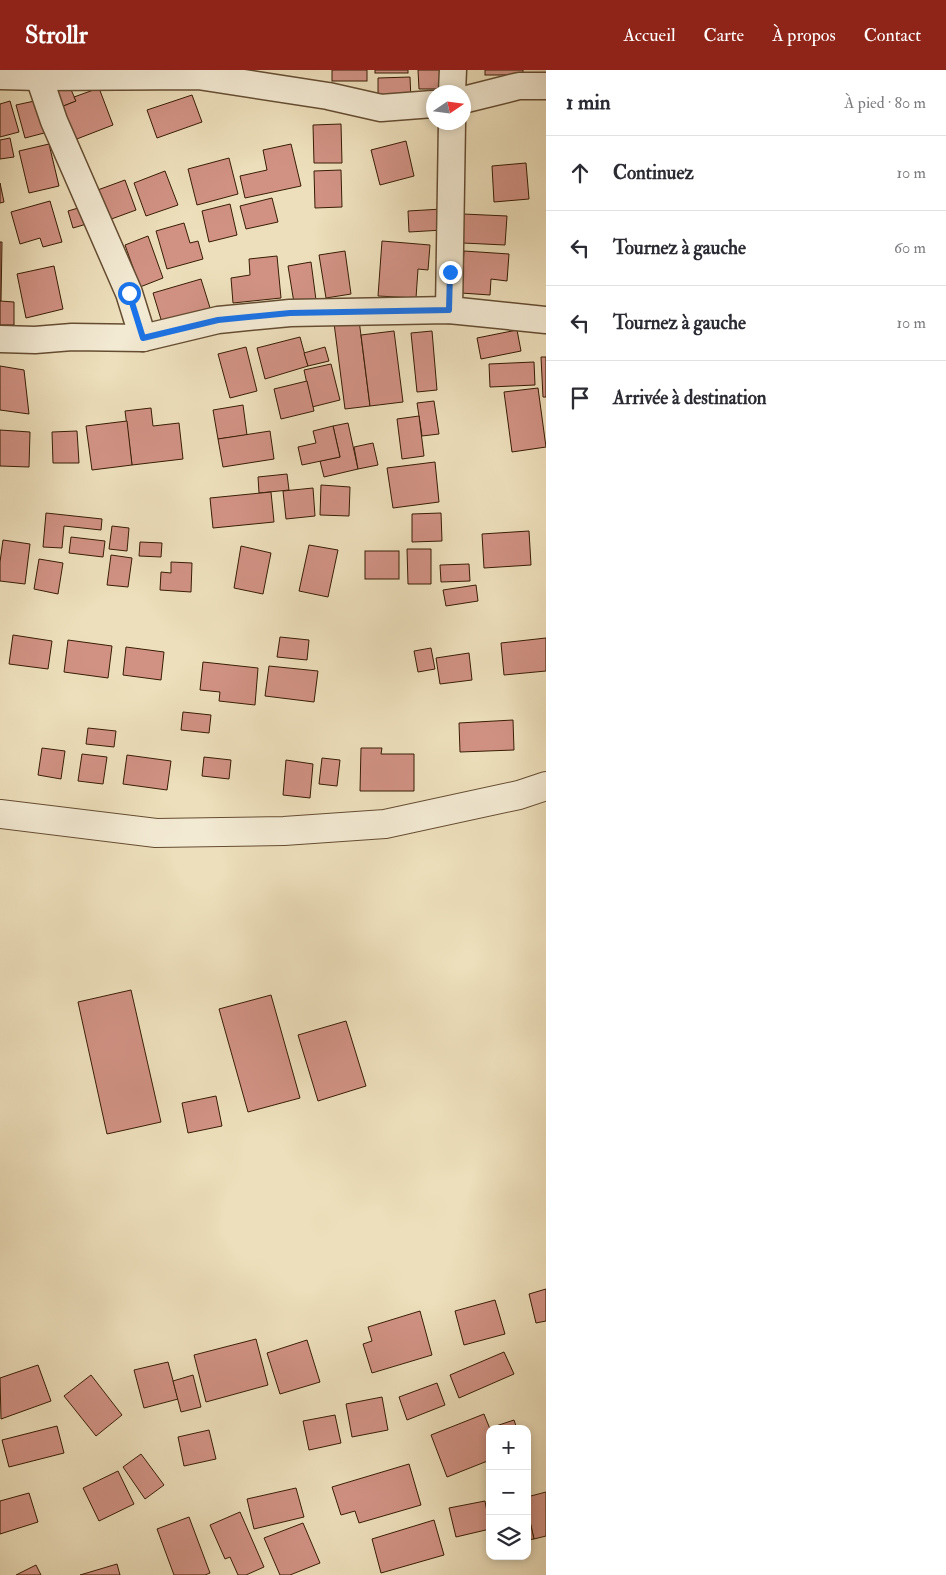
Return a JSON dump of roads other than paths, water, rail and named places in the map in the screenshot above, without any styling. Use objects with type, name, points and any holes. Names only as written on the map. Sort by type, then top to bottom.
[{"type":"street","points":[[452,70],[452,85]]},
{"type":"street","points":[[0,76],[198,76],[328,96],[381,108],[426,105]]},
{"type":"street","points":[[39,77],[54,121],[129,293],[143,338]]},
{"type":"street","points":[[471,98],[519,86],[546,86]]},
{"type":"street","points":[[449,310],[452,130]]},
{"type":"street","points":[[0,339],[143,338],[218,320],[290,313],[449,310],[546,320]]},
{"type":"street","points":[[0,814],[156,832],[284,830],[385,824],[519,795],[546,786]]}]
